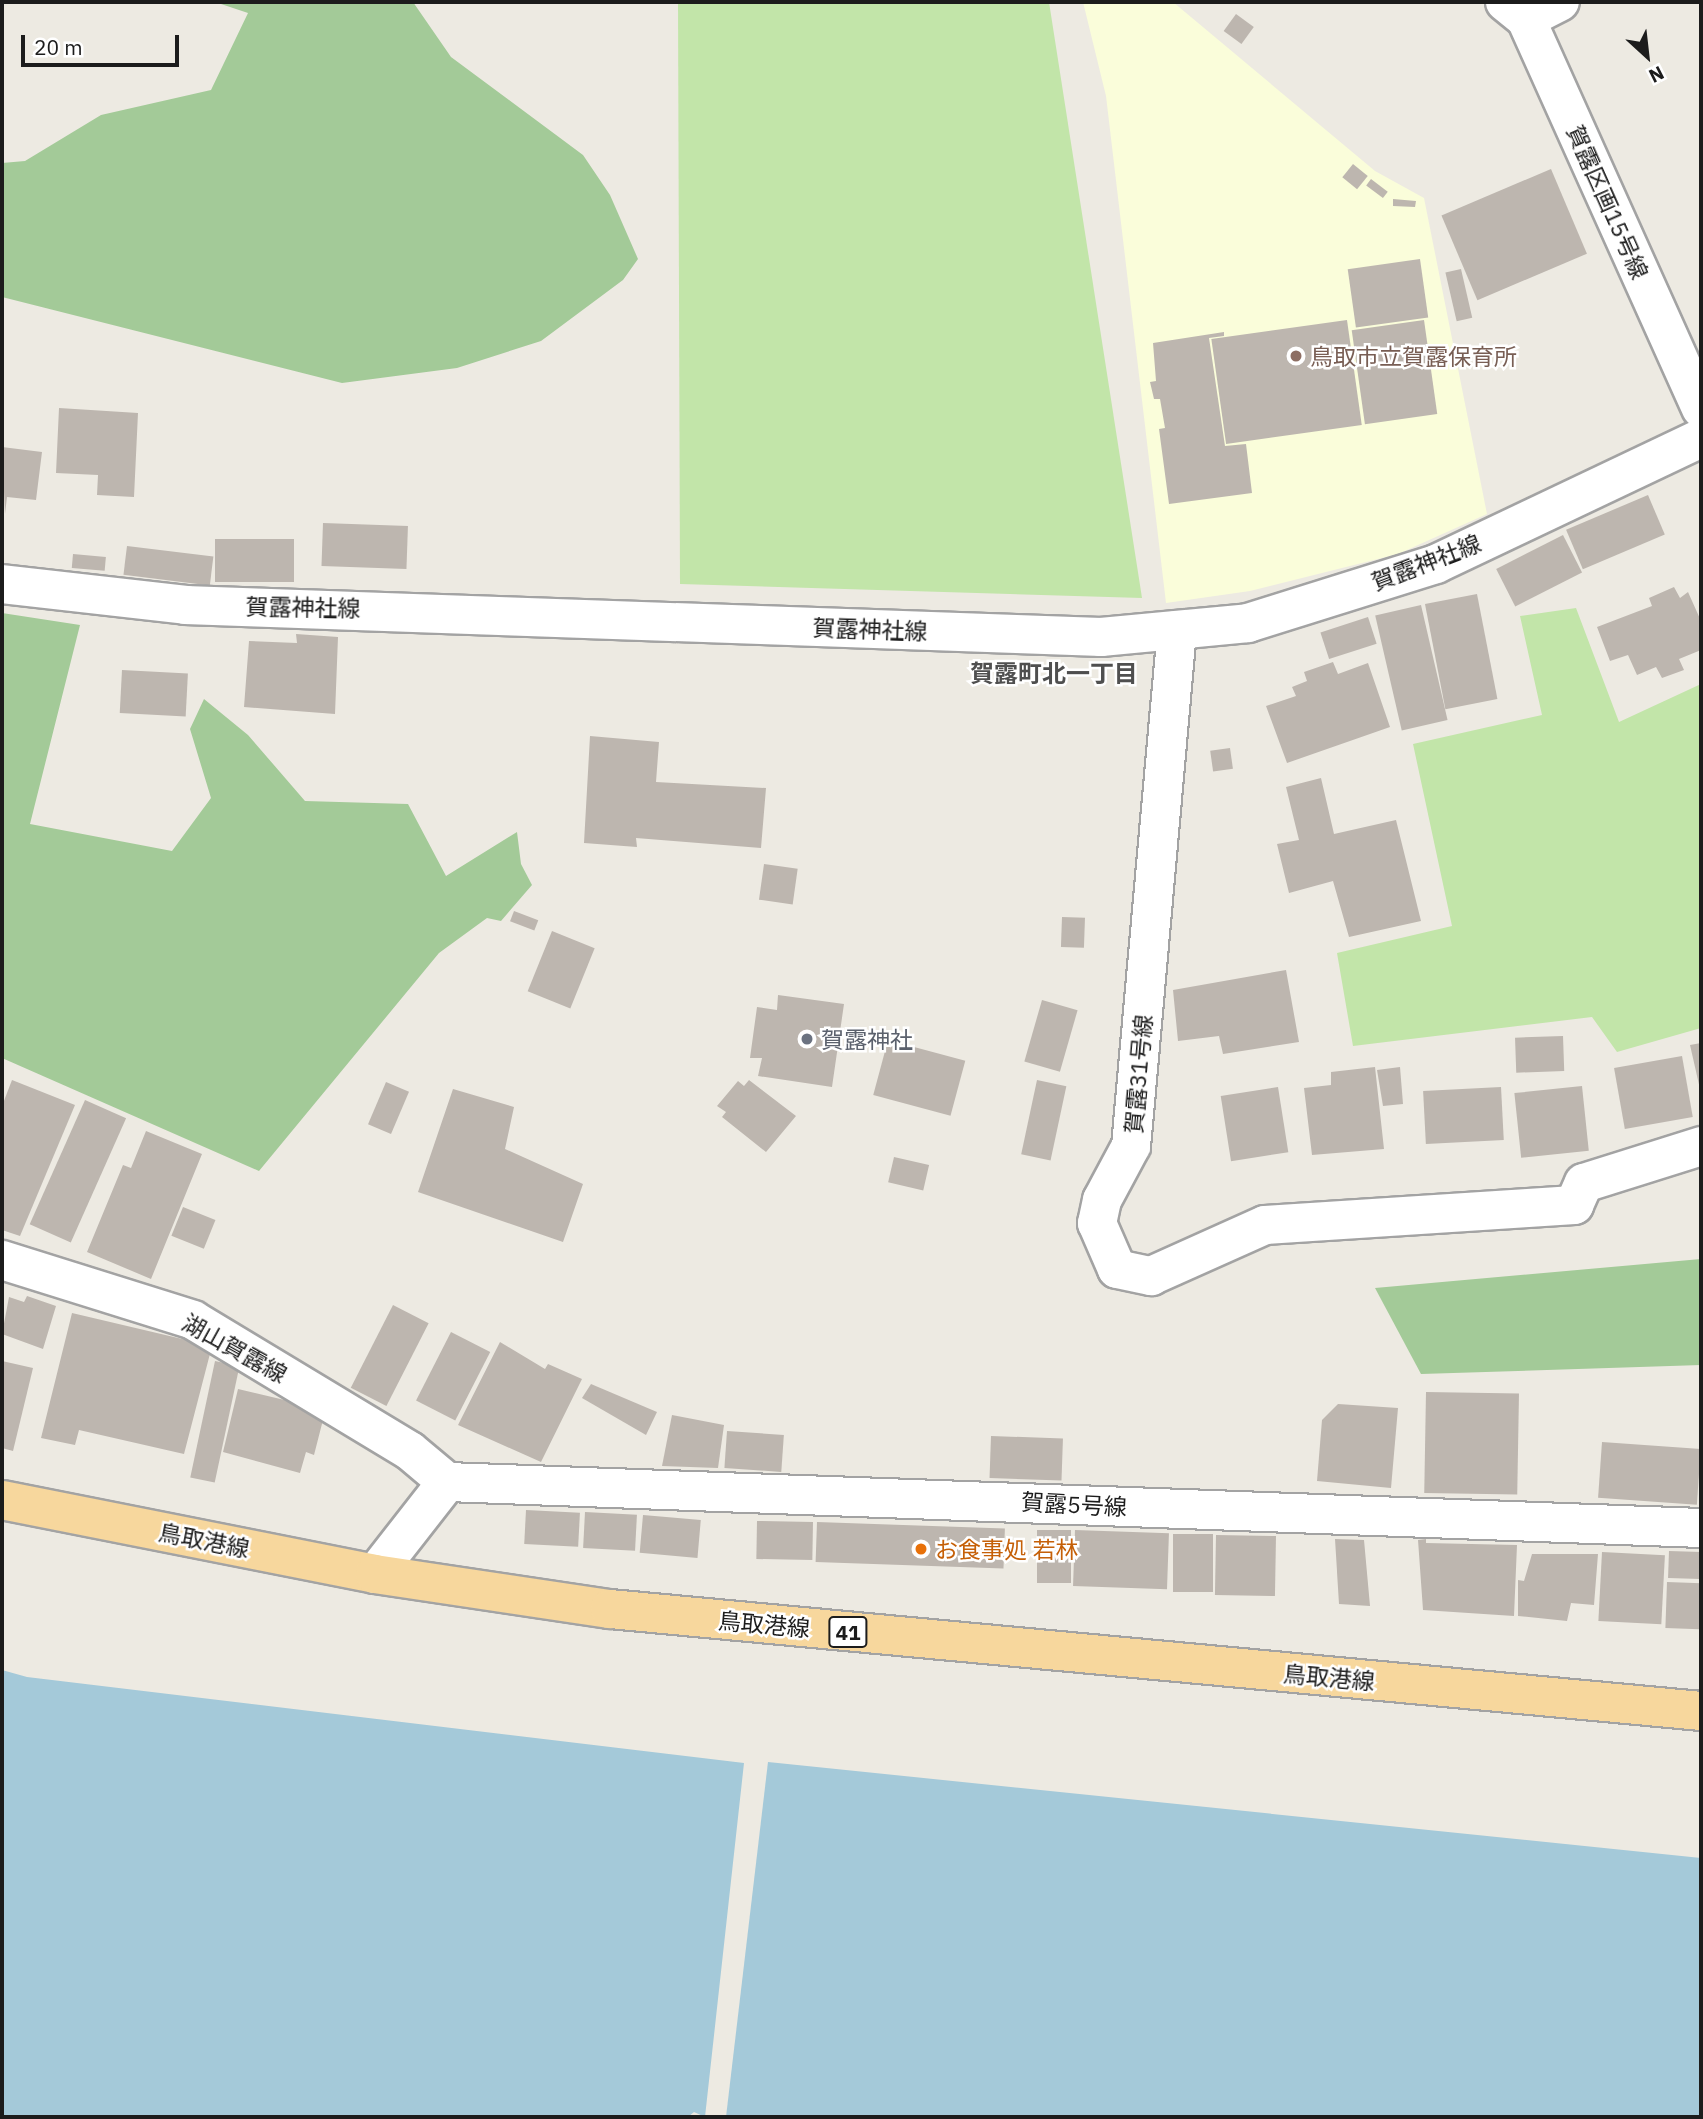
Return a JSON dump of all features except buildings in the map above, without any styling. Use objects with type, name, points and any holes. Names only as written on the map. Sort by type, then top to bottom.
[{"type":"main road","name":"鳥取港線","points":[[2,1500],[375,1574],[610,1609],[1701,1711]]},
{"type":"street","points":[[1515,10],[1560,2]]},
{"type":"street","name":"賀露区画15号線","points":[[1515,10],[1701,409]]},
{"type":"street","name":"賀露神社線","points":[[2,584],[185,605],[1101,637],[1248,623],[1436,564],[1701,438]]},
{"type":"street","name":"賀露31号線","points":[[1177,630],[1131,1146],[1102,1200],[1097,1223],[1117,1269],[1151,1276],[1265,1225],[1574,1205],[1584,1183],[1701,1146]]},
{"type":"street","name":"湖山賀露線","points":[[2,1260],[193,1320],[410,1451],[447,1482]]},
{"type":"street","points":[[375,1574],[447,1482]]},
{"type":"street","name":"賀露5号線","points":[[447,1482],[1701,1528]]},
{"type":"shaded area","name":"鳥取市立賀露保育所","points":[[1083,2],[1173,2],[1375,171],[1424,198],[1487,514],[1398,554],[1250,591],[1166,603],[1106,96]]},
{"type":"green space","points":[[215,2],[413,2],[451,57],[583,155],[610,195],[638,259],[623,280],[541,341],[457,368],[342,383],[2,297],[2,163],[25,161],[101,115],[211,90],[248,13]]},
{"type":"green space","points":[[678,2],[1049,2],[1142,598],[680,584]]},
{"type":"green space","points":[[1576,608],[1619,722],[1701,684],[1701,1028],[1617,1052],[1592,1017],[1353,1046],[1337,953],[1452,926],[1413,744],[1542,715],[1520,616]]},
{"type":"green space","points":[[2,613],[80,625],[30,824],[172,851],[211,798],[190,729],[204,699],[248,735],[305,801],[408,804],[446,876],[517,832],[521,864],[532,885],[501,921],[487,918],[439,953],[259,1171],[2,1058]]},
{"type":"green space","points":[[1701,1259],[1701,1365],[1421,1374],[1375,1288]]},
{"type":"water","points":[[2,1670],[27,1677],[744,1763],[705,2117],[694,2112],[688,2117],[2,2117]]},
{"type":"water","points":[[768,1762],[1701,1858],[1701,2117],[726,2117]]},
{"type":"place","name":"鳥取市立賀露保育所","points":[[1296,356]]},
{"type":"place","name":"賀露神社","points":[[807,1039]]},
{"type":"place","name":"お食事処 若林","points":[[921,1549]]},
{"type":"district","name":"賀露町北一丁目","points":[[1054,674]]}]
